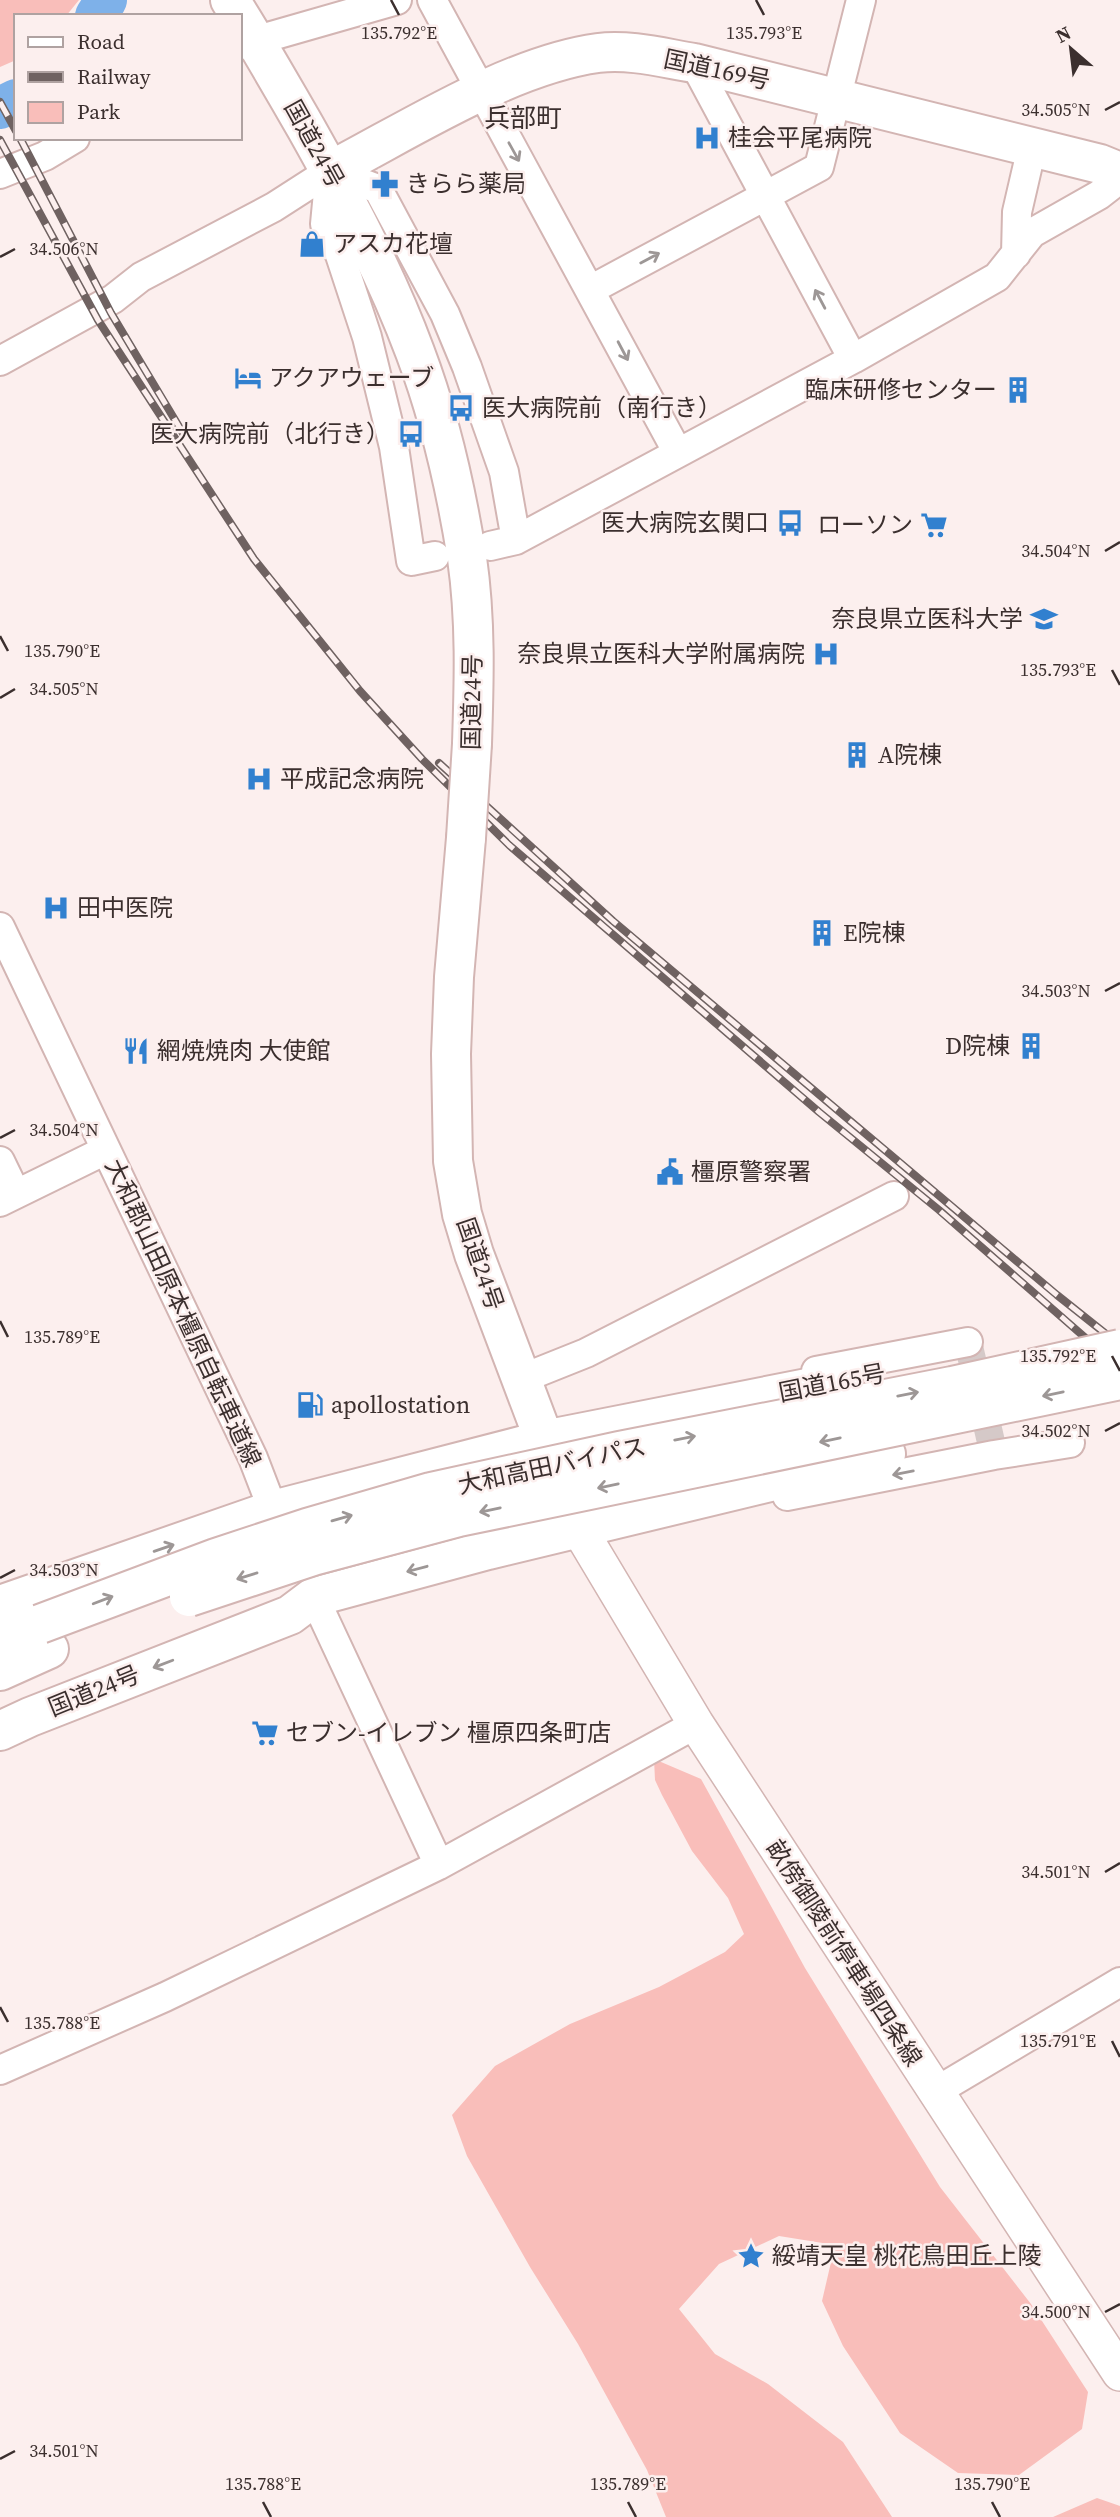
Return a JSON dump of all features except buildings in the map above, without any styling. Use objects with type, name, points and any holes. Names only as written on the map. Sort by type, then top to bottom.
[{"type":"highway","name":"国道24号","points":[[0,1731],[290,1615],[314,1597],[556,1483],[466,1227],[453,1161],[454,977],[466,838],[475,656],[467,561],[457,503],[432,400],[383,272],[330,172],[248,42]]},
{"type":"highway","name":"国道169号","points":[[330,172],[481,92],[532,70],[601,53],[631,53],[694,63],[1115,167]]},
{"type":"highway","name":"国道165号","points":[[556,1483],[629,1423],[1120,1326]]},
{"type":"highway","name":"大和高田バイパス","points":[[0,1671],[49,1649],[225,1583],[459,1517],[556,1483],[952,1386],[1120,1349]]},
{"type":"highway","name":"大和高田バイパス","points":[[0,1641],[216,1558],[431,1492],[556,1483],[1120,1380]]},
{"type":"highway","points":[[2,1603],[273,1510],[886,1454],[1120,1406]]},
{"type":"highway","points":[[0,1705],[66,1675],[172,1634],[284,1600],[314,1597],[273,1510]]},
{"type":"main road","name":"畝傍御陵前停車場四条線","points":[[556,1483],[696,1724],[1119,2370]]},
{"type":"street","points":[[248,42],[397,0]]},
{"type":"street","points":[[432,0],[678,453]]},
{"type":"street","points":[[590,290],[819,167],[860,0]]},
{"type":"street","points":[[694,63],[853,359]]},
{"type":"street","points":[[0,174],[45,156],[72,140]]},
{"type":"street","points":[[1016,254],[1017,212],[1032,147]]},
{"type":"street","points":[[330,172],[378,189],[445,314],[504,472],[503,543],[853,359],[997,277],[1032,233],[1099,195],[1115,167]]},
{"type":"street","points":[[0,361],[113,299],[141,277],[274,207],[330,172]]},
{"type":"street","points":[[330,172],[325,224],[340,255],[367,337],[394,447],[411,561],[435,556]]},
{"type":"street","name":"大和郡山田原本橿原自転車道線","points":[[0,927],[253,1458],[273,1510]]},
{"type":"street","points":[[0,1161],[8,1198],[106,1150]]},
{"type":"street","points":[[521,1379],[586,1353],[894,1196]]},
{"type":"street","points":[[629,1423],[692,1394],[968,1342]]},
{"type":"street","points":[[556,1483],[648,1524],[993,1455],[1070,1443]]},
{"type":"street","points":[[314,1597],[439,1865]]},
{"type":"street","points":[[0,2070],[165,1997],[439,1865],[696,1724]]},
{"type":"street","points":[[935,2092],[1120,1982]]},
{"type":"green space","points":[[0,0],[79,0],[68,14],[14,14],[14,61],[0,67]]},
{"type":"green space","points":[[654,1759],[701,1779],[805,1968],[940,2187],[1031,2304],[1088,2392],[1082,2429],[1019,2475],[958,2473],[900,2433],[843,2346],[822,2301],[835,2245],[779,2236],[719,2264],[679,2309],[715,2354],[768,2384],[843,2442],[892,2517],[666,2517],[647,2470],[578,2344],[530,2267],[467,2156],[452,2115],[495,2066],[570,2024],[659,1987],[725,1952],[744,1934],[728,1898],[692,1851],[662,1795],[655,1780]]},
{"type":"green space","points":[[1097,2498],[1120,2506],[1120,2517],[1053,2517]]},
{"type":"waterway","points":[[97,14],[106,0]]},
{"type":"waterway","points":[[0,108],[14,101]]},
{"type":"tunnel","points":[[968,1342],[994,1455]]},
{"type":"railway","points":[[0,102],[14,127]]},
{"type":"railway","points":[[0,140],[98,320],[254,559],[360,691],[422,759],[509,845],[819,1112],[939,1210],[1120,1368]]},
{"type":"railway","points":[[21,140],[111,313],[184,435]]},
{"type":"railway","points":[[439,763],[613,921],[1120,1345]]},
{"type":"place","name":"桂会平尾病院","points":[[707,138]]},
{"type":"place","name":"きらら薬局","points":[[385,184]]},
{"type":"place","name":"アスカ花壇","points":[[312,244]]},
{"type":"place","name":"アクアウェーブ","points":[[248,378]]},
{"type":"place","name":"臨床研修センター","points":[[1018,390]]},
{"type":"place","name":"医大病院前（南行き）","points":[[461,408]]},
{"type":"place","name":"医大病院前（北行き）","points":[[411,434]]},
{"type":"place","name":"医大病院玄関口","points":[[790,523]]},
{"type":"place","name":"ローソン","points":[[934,525]]},
{"type":"place","name":"奈良県立医科大学","points":[[1044,619]]},
{"type":"place","name":"奈良県立医科大学附属病院","points":[[826,654]]},
{"type":"place","name":"A院棟","points":[[857,755]]},
{"type":"place","name":"平成記念病院","points":[[259,779]]},
{"type":"place","name":"田中医院","points":[[56,908]]},
{"type":"place","name":"E院棟","points":[[822,933]]},
{"type":"place","name":"D院棟","points":[[1031,1046]]},
{"type":"place","name":"網焼焼肉 大使館","points":[[136,1051]]},
{"type":"place","name":"橿原警察署","points":[[670,1172]]},
{"type":"place","name":"apollostation","points":[[310,1405]]},
{"type":"place","name":"セブン-イレブン 橿原四条町店","points":[[265,1733]]},
{"type":"place","name":"綏靖天皇 桃花鳥田丘上陵","points":[[751,2256]]},
{"type":"district","name":"兵部町","points":[[523,118]]}]
